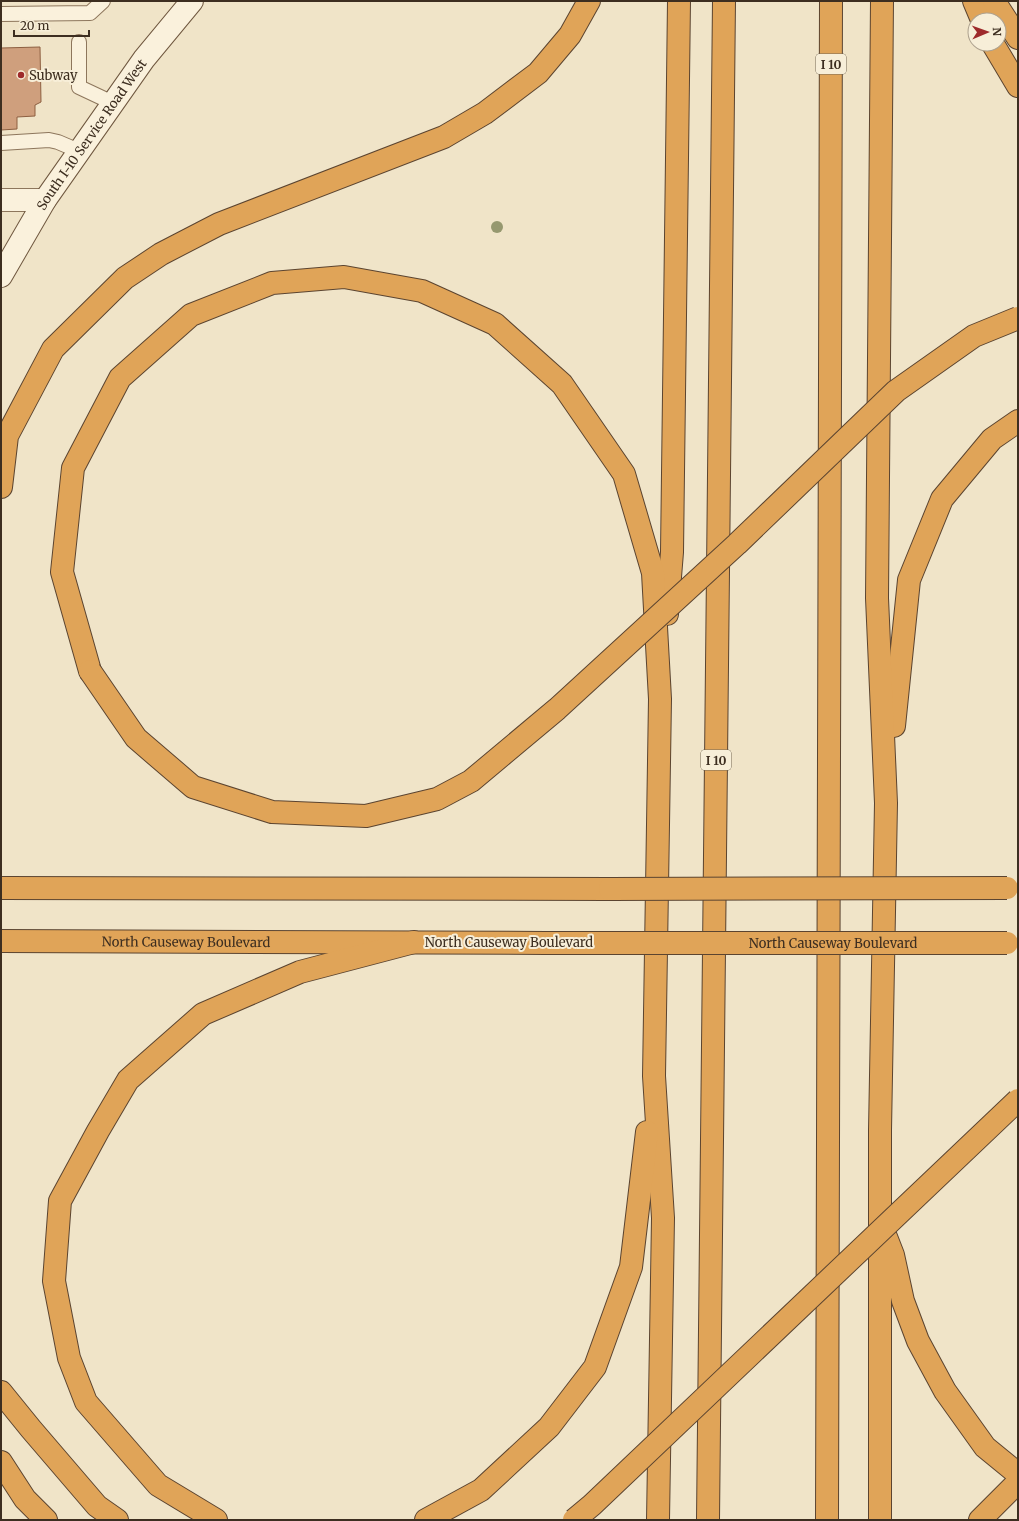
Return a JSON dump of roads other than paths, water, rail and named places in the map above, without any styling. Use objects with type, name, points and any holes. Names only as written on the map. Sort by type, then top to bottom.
[{"type":"highway","points":[[1,487],[8,436],[54,349],[125,278],[161,254],[219,224],[444,136],[485,113],[538,72],[570,35],[590,1]]},
{"type":"highway","points":[[658,1520],[662,1218],[654,1076],[660,699],[672,552],[679,1]]},
{"type":"highway","name":"I 10","points":[[708,1520],[724,1]]},
{"type":"highway","name":"I 10","points":[[827,1520],[831,1]]},
{"type":"highway","points":[[880,1520],[880,1122],[886,803],[877,598],[882,1]]},
{"type":"highway","points":[[974,1],[979,12]]},
{"type":"highway","points":[[994,1],[1018,38]]},
{"type":"highway","points":[[998,52],[1018,86]]},
{"type":"highway","points":[[660,699],[653,573],[624,474],[562,384],[495,324],[422,291],[344,277],[272,283],[191,315],[120,378],[73,468],[62,572],[90,671],[136,738],[193,787],[272,812],[366,816],[437,799],[471,781],[557,709],[737,544],[896,391],[974,336],[1018,318]]},
{"type":"highway","points":[[886,803],[909,580],[942,498],[992,439],[1018,421]]},
{"type":"highway","points":[[1,888],[414,890],[1018,888]]},
{"type":"highway","name":"North Causeway Boulevard","points":[[1,941],[1018,942]]},
{"type":"highway","points":[[216,1520],[158,1485],[86,1402],[69,1358],[54,1281],[60,1201],[128,1080],[203,1014],[300,972],[414,942]]},
{"type":"highway","points":[[426,1520],[481,1490],[549,1427],[596,1367],[631,1267],[654,1076]]},
{"type":"highway","points":[[574,1520],[592,1505],[616,1480],[1018,1100]]},
{"type":"highway","points":[[880,1221],[893,1255],[903,1301],[918,1341],[945,1391],[985,1447],[1018,1474]]},
{"type":"highway","points":[[1,1392],[97,1506],[117,1520]]},
{"type":"highway","points":[[1,1462],[26,1499],[46,1520]]},
{"type":"highway","points":[[980,1520],[1018,1482]]},
{"type":"street","name":"South I-10 Service Road West","points":[[1,276],[45,200],[144,59],[192,1]]},
{"type":"street","points":[[1,200],[45,200]]},
{"type":"lane","points":[[1,14],[90,13],[103,1]]},
{"type":"lane","points":[[79,42],[79,87],[113,103]]},
{"type":"lane","points":[[1,143],[49,140],[58,142],[79,152]]},
{"type":"place","name":"Subway","points":[[21,75]]}]
